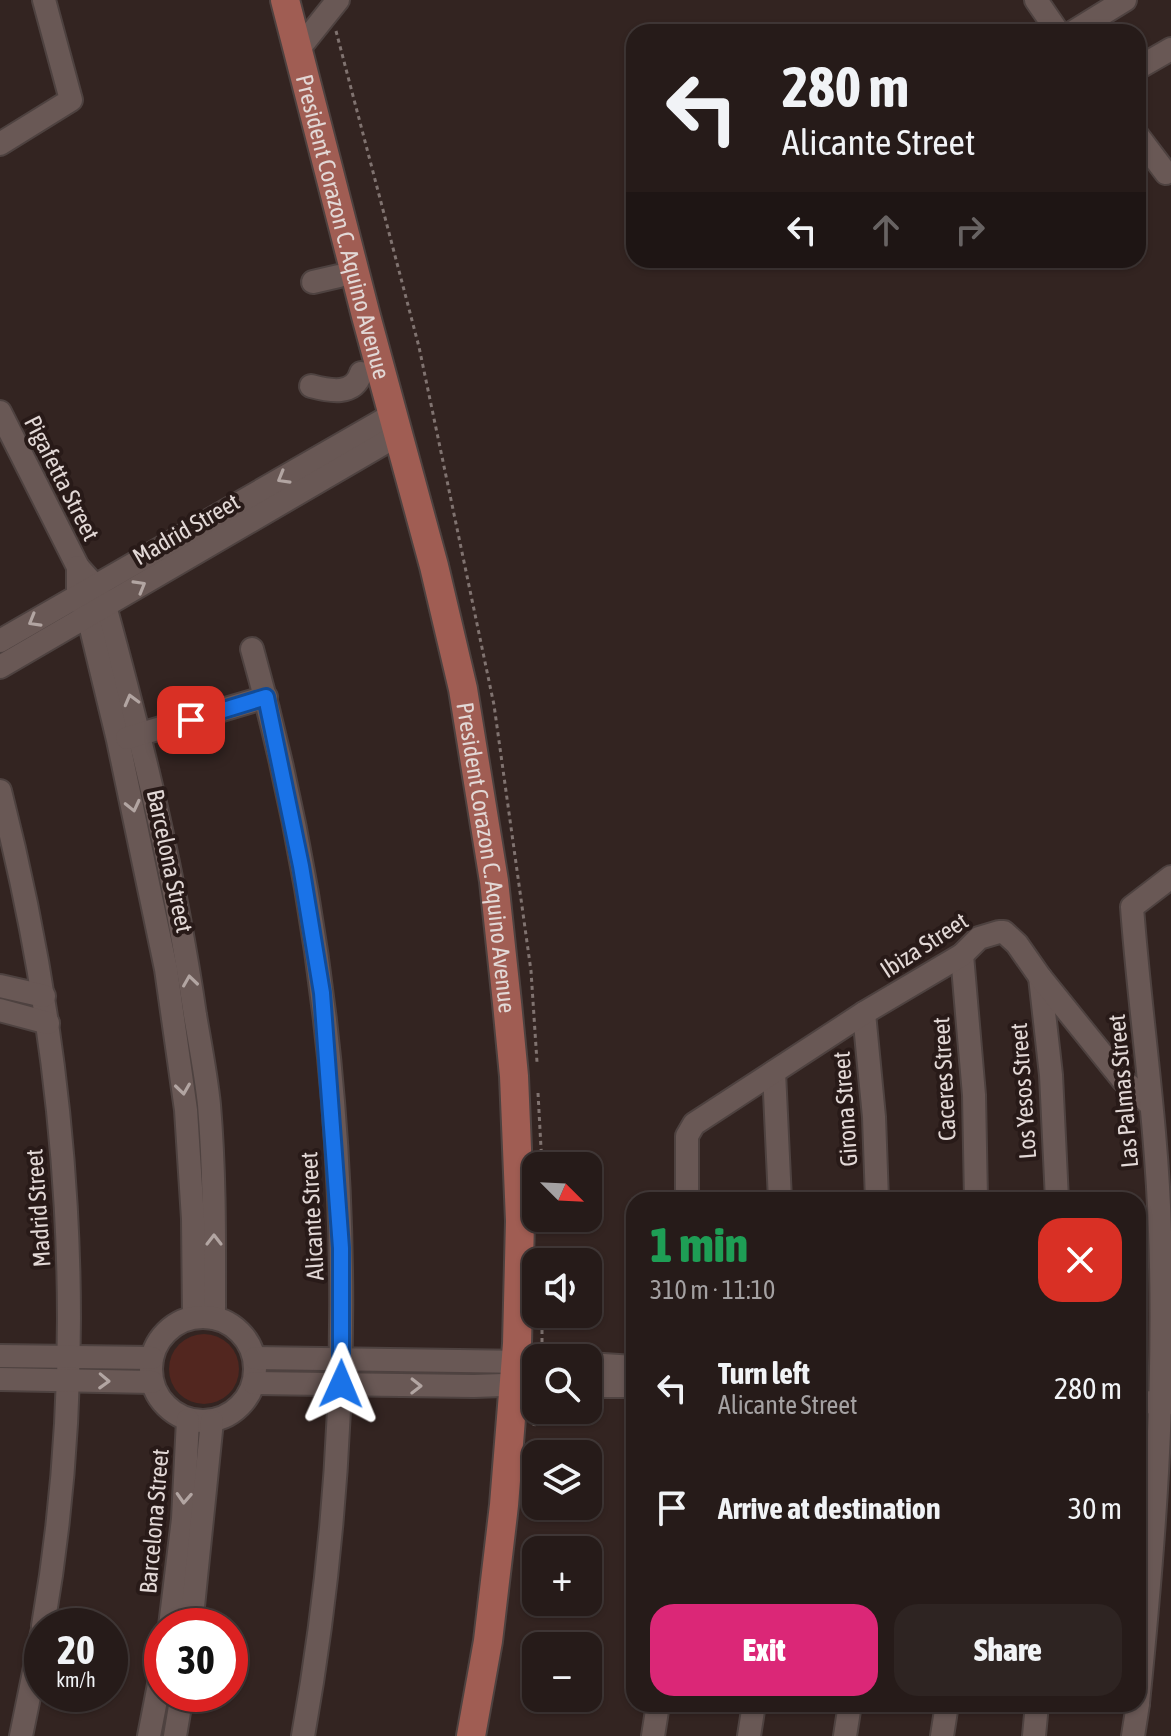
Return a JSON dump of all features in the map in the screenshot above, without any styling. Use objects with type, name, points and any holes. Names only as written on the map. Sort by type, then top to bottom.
[{"type":"main road","name":"President Corazon C. Aquino Avenue","points":[[285,0],[434,566],[463,689],[494,881],[514,1076],[527,1344]]},
{"type":"main road","name":"President Corazon C. Aquino Avenue","points":[[471,1736],[492,1611],[504,1505],[522,1408]]},
{"type":"street","points":[[0,144],[71,100],[44,0]]},
{"type":"street","points":[[298,50],[338,0]]},
{"type":"street","points":[[1036,0],[1052,24]]},
{"type":"street","points":[[1086,24],[1125,0]]},
{"type":"street","points":[[1146,63],[1171,49]]},
{"type":"street","points":[[1146,147],[1166,173]]},
{"type":"street","points":[[313,282],[339,276]]},
{"type":"street","points":[[311,386],[333,391],[352,388],[361,373]]},
{"type":"street","name":"Pigafetta Street","points":[[0,412],[10,452],[78,567]]},
{"type":"street","name":"Madrid Street","points":[[0,667],[92,601],[395,425]]},
{"type":"street","name":"Barcelona Street","points":[[78,567],[140,735],[163,832],[187,960],[209,1105],[214,1218],[204,1318]]},
{"type":"street","name":"Madrid Street","points":[[0,641],[92,601]]},
{"type":"street","name":"Barcelona Street","points":[[92,601],[166,969],[186,1110],[193,1219],[204,1318]]},
{"type":"street","name":"Alicante Street","points":[[252,649],[266,697],[301,866],[322,993],[341,1248],[341,1384],[333,1519],[314,1678],[303,1736]]},
{"type":"street","points":[[118,740],[266,697]]},
{"type":"street","name":"Madrid Street","points":[[0,791],[29,910],[48,1023],[68,1253],[69,1357],[59,1526],[46,1608]]},
{"type":"street","name":"Las Palmas Street","points":[[1146,1627],[1167,1403],[1166,1231],[1132,907],[1171,877]]},
{"type":"street","name":"Ibiza Street","points":[[687,1192],[687,1136],[694,1124],[864,1013],[962,955],[979,938],[993,932],[1004,932],[1017,944],[1123,1080],[1151,1105]]},
{"type":"street","name":"Caceres Street","points":[[962,955],[974,1095],[976,1192]]},
{"type":"street","name":"Los Yesos Street","points":[[1040,977],[1051,1075],[1057,1192]]},
{"type":"street","points":[[0,986],[44,996]]},
{"type":"street","points":[[0,1010],[48,1023]]},
{"type":"street","name":"Girona Street","points":[[864,1013],[874,1117],[877,1192]]},
{"type":"street","points":[[774,1072],[780,1192]]},
{"type":"street","points":[[204,1318],[236,1328],[251,1347],[255,1358],[254,1383],[248,1397],[226,1417],[212,1421],[188,1420],[165,1406],[152,1382],[152,1358],[156,1347],[172,1327],[204,1318]]},
{"type":"street","points":[[0,1356],[152,1358]]},
{"type":"street","points":[[255,1358],[522,1370]]},
{"type":"street","points":[[602,1365],[626,1366]]},
{"type":"street","points":[[254,1383],[474,1386],[522,1372]]},
{"type":"street","points":[[0,1379],[152,1382]]},
{"type":"street","points":[[602,1386],[626,1386]]},
{"type":"street","points":[[1146,1402],[1167,1403]]},
{"type":"street","name":"Barcelona Street","points":[[172,1608],[183,1519],[188,1420]]},
{"type":"street","name":"Barcelona Street","points":[[193,1608],[212,1421]]},
{"type":"street","points":[[21,1736],[26,1712]]},
{"type":"street","points":[[149,1736],[154,1712]]},
{"type":"street","points":[[175,1736],[179,1712]]},
{"type":"street","points":[[653,1736],[657,1712]]},
{"type":"street","points":[[749,1736],[753,1712]]},
{"type":"street","points":[[845,1736],[849,1712]]},
{"type":"street","points":[[942,1736],[946,1712]]},
{"type":"street","points":[[1034,1736],[1036,1712]]},
{"type":"street","name":"Las Palmas Street","points":[[1133,1736],[1137,1712]]},
{"type":"shaded area","points":[[204,1334],[229,1344],[239,1369],[229,1394],[204,1404],[179,1394],[169,1369],[179,1344]]},
{"type":"route","points":[[191,720],[266,697],[301,866],[322,993],[341,1248],[341,1384]]}]
